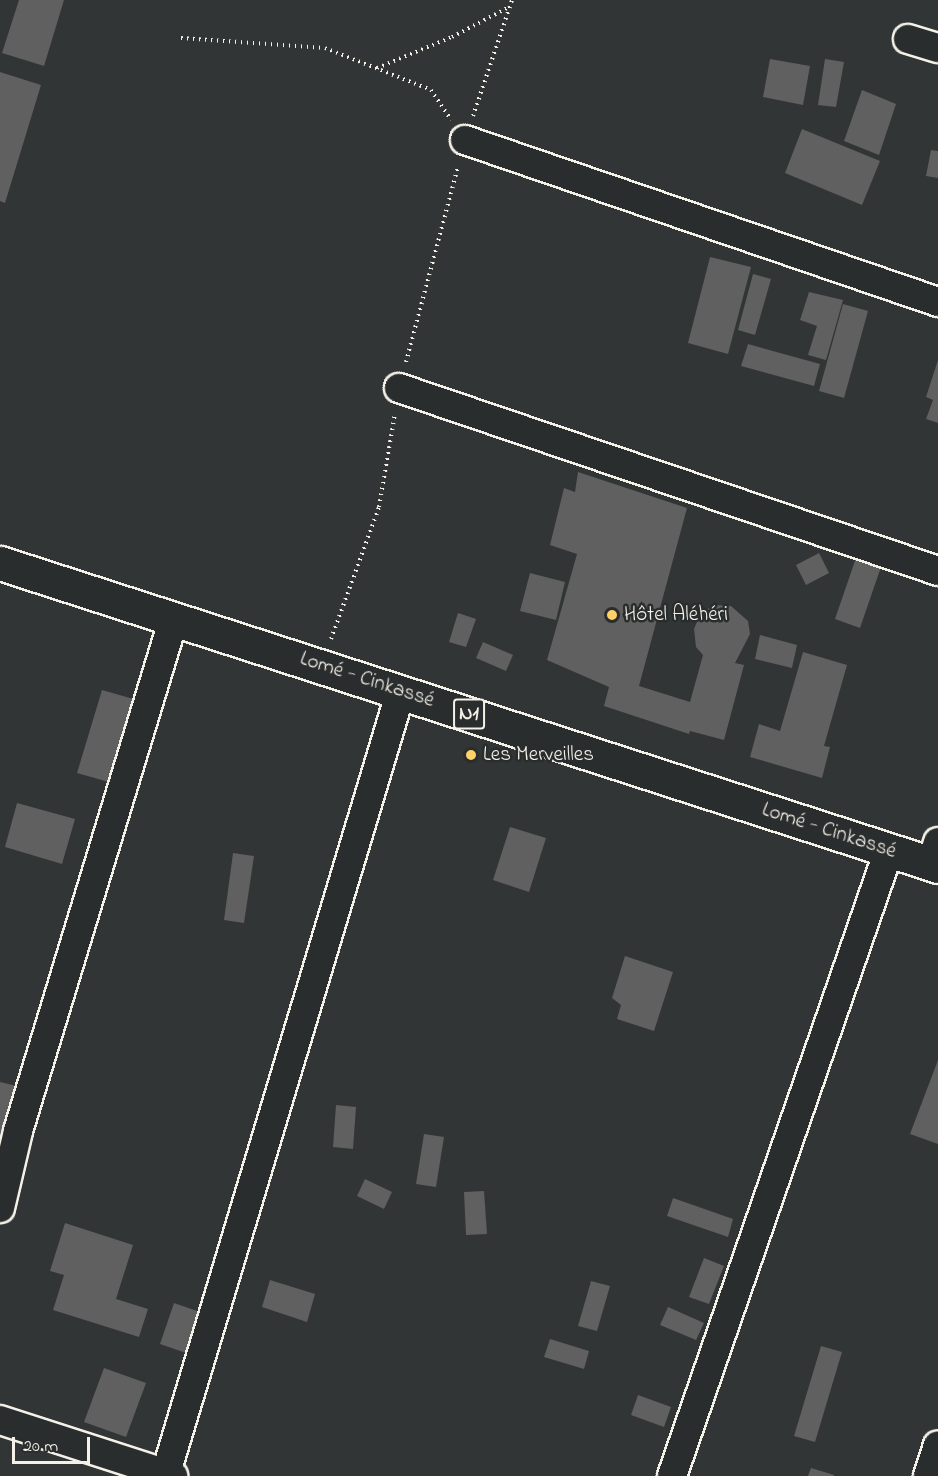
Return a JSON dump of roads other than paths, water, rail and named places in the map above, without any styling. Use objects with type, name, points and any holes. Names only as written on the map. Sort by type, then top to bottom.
[{"type":"highway","name":"Lomé - Cinkassé","points":[[0,563],[889,850],[936,857]]},
{"type":"street","points":[[908,39],[938,48]]},
{"type":"street","points":[[465,140],[938,302]]},
{"type":"street","points":[[399,388],[938,571]]},
{"type":"street","points":[[0,1208],[18,1131],[174,618]]},
{"type":"street","points":[[0,1420],[168,1475],[401,691]]},
{"type":"street","points":[[672,1476],[889,850]]},
{"type":"street","points":[[928,1476],[938,1446]]},
{"type":"place","name":"Hôtel Aléhéri","points":[[612,615]]},
{"type":"place","name":"Les Merveilles","points":[[471,755]]}]
